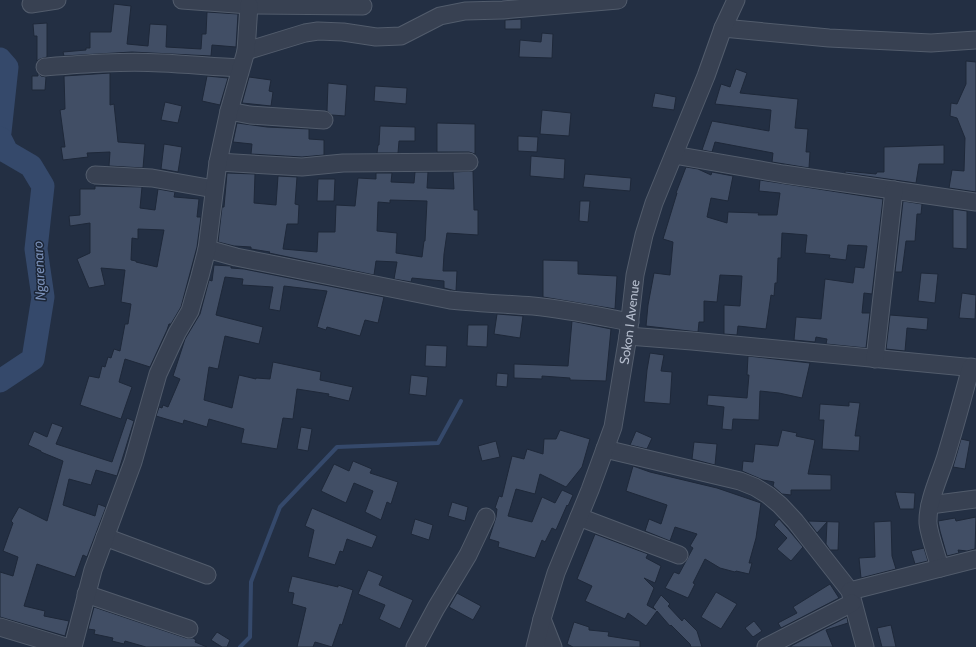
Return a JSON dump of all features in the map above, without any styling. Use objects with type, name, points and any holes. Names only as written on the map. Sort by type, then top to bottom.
[{"type":"street","points":[[32,4],[57,0]]},
{"type":"street","points":[[182,0],[249,5],[363,6]]},
{"type":"street","points":[[246,51],[305,33],[324,31],[376,37],[401,36],[440,16],[465,11],[503,10],[618,0]]},
{"type":"street","name":"Sokon I Avenue","points":[[535,647],[556,573],[613,427],[629,329],[635,275],[644,235],[654,203],[706,76],[723,28],[736,0]]},
{"type":"street","points":[[73,647],[86,594],[133,462],[158,374],[190,310],[207,249],[218,162],[229,111],[246,51],[249,5]]},
{"type":"street","points":[[723,28],[836,38],[931,42],[976,40]]},
{"type":"street","points":[[45,67],[118,62],[162,62],[240,68]]},
{"type":"street","points":[[229,111],[250,115],[324,120]]},
{"type":"street","points":[[674,155],[783,174],[976,202]]},
{"type":"street","points":[[218,162],[302,167],[343,163],[469,162]]},
{"type":"street","points":[[95,175],[152,178],[214,189]]},
{"type":"street","points":[[875,359],[894,190]]},
{"type":"street","points":[[207,249],[236,257],[450,300],[552,308],[629,329],[707,342],[974,368],[930,505],[928,523],[940,568]]},
{"type":"street","points":[[605,449],[740,481],[755,487],[768,495],[795,521],[851,597],[865,647]]},
{"type":"street","points":[[930,505],[976,499]]},
{"type":"street","points":[[415,647],[436,608],[468,555],[486,517]]},
{"type":"street","points":[[579,517],[679,555]]},
{"type":"street","points":[[106,537],[207,575]]},
{"type":"street","points":[[766,647],[851,597],[976,558]]},
{"type":"street","points":[[86,594],[189,629]]},
{"type":"street","points":[[542,619],[553,647]]},
{"type":"street","points":[[0,627],[66,647]]},
{"type":"building","points":[[114,4],[131,6],[127,44],[148,46],[150,24],[167,25],[166,47],[201,49],[202,34],[206,34],[207,12],[238,14],[236,47],[212,45],[211,56],[132,52],[64,56],[63,52],[86,50],[86,48],[90,48],[90,32],[111,32]]},
{"type":"building","points":[[521,19],[521,29],[505,29],[505,20]]},
{"type":"building","points":[[47,23],[47,57],[37,61],[37,36],[34,36],[33,24]]},
{"type":"building","points":[[542,33],[553,34],[552,58],[519,57],[520,40],[541,42]]},
{"type":"building","points":[[966,61],[976,62],[976,192],[949,188],[952,170],[964,171],[965,138],[957,118],[950,116],[951,103],[957,104],[966,84]]},
{"type":"building","points":[[736,69],[747,73],[740,93],[798,99],[795,128],[808,129],[806,152],[810,152],[809,168],[772,162],[773,153],[715,142],[712,152],[702,150],[712,121],[769,131],[771,110],[715,104],[721,84],[730,87]]},
{"type":"building","points":[[38,73],[41,76],[46,77],[45,90],[32,90],[32,76],[38,76]]},
{"type":"building","points":[[110,73],[110,105],[114,104],[118,142],[145,144],[143,168],[109,166],[110,152],[87,153],[88,157],[63,160],[61,147],[65,147],[60,110],[65,109],[64,76]]},
{"type":"building","points":[[207,76],[228,78],[220,105],[202,101]]},
{"type":"building","points":[[249,77],[271,80],[269,91],[273,92],[271,106],[242,103]]},
{"type":"building","points":[[328,83],[347,85],[345,116],[332,115],[327,111]]},
{"type":"building","points":[[375,86],[407,88],[406,104],[374,101]]},
{"type":"building","points":[[655,93],[676,97],[674,110],[652,107]]},
{"type":"building","points":[[165,102],[182,106],[178,123],[161,120]]},
{"type":"building","points":[[542,110],[571,113],[569,136],[540,134]]},
{"type":"building","points":[[237,123],[267,127],[309,129],[309,139],[324,140],[324,155],[302,157],[251,154],[252,144],[233,142]]},
{"type":"building","points":[[437,123],[475,124],[475,154],[469,152],[437,152]]},
{"type":"building","points":[[380,126],[415,127],[415,141],[399,141],[398,153],[377,153]]},
{"type":"building","points":[[518,136],[538,137],[537,152],[518,151]]},
{"type":"building","points":[[164,144],[182,147],[178,172],[161,169]]},
{"type":"building","points":[[944,145],[944,164],[919,164],[916,183],[845,173],[845,171],[876,174],[877,172],[884,172],[884,147]]},
{"type":"building","points":[[531,156],[565,159],[564,179],[530,176]]},
{"type":"building","points":[[686,167],[698,169],[711,175],[712,172],[733,176],[728,201],[711,198],[707,217],[727,223],[728,212],[777,215],[780,193],[759,191],[760,180],[883,199],[872,294],[864,293],[862,313],[870,313],[866,348],[826,344],[827,339],[816,337],[815,342],[794,340],[796,317],[821,319],[825,279],[853,283],[855,267],[864,268],[867,246],[848,245],[846,260],[829,258],[830,255],[805,253],[807,235],[782,233],[781,258],[778,258],[777,283],[775,283],[774,296],[771,295],[766,329],[738,326],[737,335],[724,334],[724,305],[740,306],[742,276],[720,275],[717,302],[704,301],[704,322],[699,322],[698,332],[646,326],[654,273],[670,275],[673,242],[663,239],[676,193]]},
{"type":"building","points":[[473,171],[474,210],[478,210],[478,235],[447,233],[443,271],[457,271],[456,291],[444,288],[444,281],[412,278],[411,282],[394,279],[397,262],[376,261],[374,275],[251,249],[251,247],[234,246],[218,242],[222,207],[224,207],[227,173],[255,174],[254,203],[276,205],[278,176],[297,177],[295,204],[299,205],[298,224],[287,224],[283,249],[317,252],[318,232],[335,232],[336,205],[355,206],[358,178],[376,179],[376,173],[392,173],[391,182],[414,183],[415,172],[428,172],[427,188],[454,189],[453,172]],"holes":[[[390,200],[427,201],[425,241],[422,257],[396,253],[397,233],[377,231],[378,202],[390,203]]]},
{"type":"building","points":[[585,174],[631,178],[630,191],[583,187]]},
{"type":"building","points":[[318,179],[335,179],[334,201],[317,201]]},
{"type":"building","points":[[95,186],[142,187],[140,208],[155,210],[158,189],[175,192],[174,197],[199,199],[197,217],[201,217],[197,247],[181,307],[171,324],[169,324],[150,367],[125,359],[119,382],[132,387],[121,419],[80,405],[89,376],[99,378],[102,366],[105,367],[108,357],[111,358],[114,349],[120,351],[125,324],[128,324],[131,304],[121,302],[125,270],[101,268],[105,285],[89,288],[77,259],[90,253],[90,223],[70,226],[69,216],[80,215],[80,189],[95,189]],"holes":[[[138,229],[164,230],[157,267],[131,260],[132,238],[138,239]]]},
{"type":"building","points":[[580,201],[590,201],[588,222],[579,221]]},
{"type":"building","points":[[903,201],[922,204],[921,214],[917,214],[915,241],[906,241],[902,272],[895,272]]},
{"type":"building","points":[[953,209],[967,211],[967,249],[953,248]]},
{"type":"building","points":[[543,260],[578,261],[578,274],[617,276],[615,309],[543,297]]},
{"type":"building","points":[[214,265],[231,266],[231,268],[244,269],[384,297],[378,323],[365,320],[360,336],[327,327],[326,330],[317,327],[327,291],[284,286],[280,311],[269,309],[273,287],[242,285],[243,279],[225,277],[216,315],[263,327],[259,344],[225,336],[218,369],[209,367],[204,400],[232,408],[239,375],[256,379],[270,379],[273,362],[321,372],[320,380],[353,387],[349,401],[328,396],[329,394],[297,389],[293,419],[283,418],[277,449],[241,443],[244,429],[209,419],[207,427],[184,420],[183,424],[156,416],[159,407],[162,408],[163,405],[168,407],[180,379],[173,376],[185,339],[200,314],[209,280],[212,281]]},
{"type":"building","points":[[921,273],[938,274],[935,303],[918,301]]},
{"type":"building","points":[[962,293],[976,295],[975,319],[959,318]]},
{"type":"building","points":[[497,314],[523,316],[520,338],[494,334]]},
{"type":"building","points":[[890,315],[928,318],[927,330],[907,328],[905,351],[886,349]]},
{"type":"building","points":[[572,321],[611,329],[606,381],[570,380],[570,378],[542,376],[542,379],[514,378],[514,364],[568,366]]},
{"type":"building","points":[[468,325],[488,325],[487,347],[467,346]]},
{"type":"building","points":[[426,345],[447,346],[446,367],[425,366]]},
{"type":"building","points":[[650,353],[664,355],[661,371],[672,372],[670,404],[644,402]]},
{"type":"building","points":[[748,356],[810,363],[802,398],[760,391],[759,420],[733,419],[732,430],[722,429],[724,407],[707,405],[708,395],[747,398],[749,375],[747,375]]},
{"type":"building","points":[[497,373],[508,374],[507,387],[496,386]]},
{"type":"building","points":[[411,375],[428,377],[426,396],[409,394]]},
{"type":"building","points":[[849,402],[860,403],[855,436],[860,436],[859,451],[822,449],[824,420],[819,420],[820,404],[849,406]]},
{"type":"building","points":[[127,418],[134,421],[117,476],[96,470],[91,485],[69,479],[63,505],[95,516],[98,504],[106,507],[87,557],[83,555],[75,577],[37,564],[24,606],[45,611],[44,616],[69,621],[65,636],[0,617],[0,572],[13,576],[18,557],[3,551],[13,523],[11,521],[19,507],[47,521],[63,461],[28,445],[34,431],[47,437],[52,423],[63,427],[56,444],[112,462]]},
{"type":"building","points":[[301,427],[312,429],[308,451],[297,449]]},
{"type":"building","points":[[560,430],[590,439],[582,467],[566,487],[540,474],[535,494],[516,489],[508,516],[532,522],[542,497],[555,503],[562,490],[573,495],[556,530],[552,528],[545,542],[542,540],[535,558],[498,547],[499,542],[489,539],[496,517],[497,509],[495,508],[499,496],[502,497],[512,456],[524,459],[527,449],[543,454],[544,439],[556,439]]},
{"type":"building","points":[[782,430],[797,433],[796,436],[815,440],[808,474],[831,475],[831,490],[791,490],[791,495],[782,494],[773,486],[774,482],[763,480],[742,471],[743,461],[753,462],[755,444],[778,446]]},
{"type":"building","points":[[636,431],[652,438],[647,449],[630,445]]},
{"type":"building","points":[[961,439],[970,441],[965,469],[953,467]]},
{"type":"building","points":[[496,441],[500,457],[482,461],[478,446]]},
{"type":"building","points":[[694,442],[717,444],[715,465],[692,459]]},
{"type":"building","points":[[353,461],[372,469],[370,473],[398,482],[391,504],[387,502],[381,520],[365,512],[373,491],[354,483],[346,503],[321,491],[334,464],[349,471]]},
{"type":"building","points":[[633,466],[650,472],[717,488],[761,503],[756,538],[749,563],[752,563],[749,574],[720,568],[705,559],[693,583],[695,584],[688,598],[665,588],[674,572],[679,574],[693,548],[690,546],[697,534],[675,527],[670,541],[645,531],[649,519],[661,524],[667,505],[626,491]]},
{"type":"building","points":[[895,492],[915,493],[914,509],[900,509]]},
{"type":"building","points":[[452,502],[468,507],[465,521],[448,516]]},
{"type":"building","points":[[312,508],[377,536],[372,548],[347,539],[343,552],[340,551],[335,565],[308,557],[314,530],[305,526]]},
{"type":"building","points":[[976,517],[975,549],[967,551],[958,550],[959,553],[947,556],[938,521],[955,518],[956,521]]},
{"type":"building","points":[[415,519],[433,525],[429,540],[411,534]]},
{"type":"building","points":[[779,519],[803,547],[791,561],[777,549],[787,538],[774,525]]},
{"type":"building","points":[[808,521],[839,522],[838,550],[830,550],[826,544],[827,522],[817,533]]},
{"type":"building","points":[[891,521],[892,556],[896,569],[861,578],[859,558],[875,557],[874,522]]},
{"type":"building","points":[[595,534],[648,554],[646,558],[661,566],[655,583],[644,578],[654,588],[647,605],[656,610],[653,607],[661,595],[670,604],[668,606],[682,621],[684,618],[697,631],[702,647],[691,647],[690,644],[671,625],[670,626],[657,611],[646,626],[628,613],[625,619],[585,601],[592,586],[577,579]]},
{"type":"building","points":[[924,548],[928,561],[915,564],[911,551]]},
{"type":"building","points":[[368,570],[383,576],[379,585],[413,600],[400,629],[379,619],[385,605],[358,594]]},
{"type":"building","points":[[292,576],[338,587],[338,585],[353,590],[342,625],[340,624],[332,647],[315,642],[313,647],[297,647],[306,608],[292,604],[294,593],[288,592]]},
{"type":"building","points":[[830,584],[839,598],[781,628],[778,623],[797,613],[793,607]]},
{"type":"building","points":[[716,592],[737,604],[721,629],[701,617]]},
{"type":"building","points":[[457,593],[481,606],[473,620],[449,607]]},
{"type":"building","points":[[94,607],[186,638],[193,638],[196,640],[195,642],[207,647],[146,647],[125,641],[124,644],[112,641],[113,638],[94,634],[95,630],[88,629]]},
{"type":"building","points":[[847,617],[848,623],[826,630],[833,647],[791,647],[791,646]]},
{"type":"building","points":[[754,621],[762,631],[753,637],[745,628]]},
{"type":"building","points":[[574,622],[589,627],[589,630],[609,632],[608,636],[640,641],[640,647],[573,647],[567,644]]},
{"type":"building","points":[[891,625],[896,647],[882,647],[877,628]]},
{"type":"building","points":[[217,632],[230,640],[227,647],[222,647],[211,640]]},
{"type":"waterway","name":"Ngarenaro","points":[[0,59],[7,67],[0,132]]},
{"type":"waterway","name":"Ngarenaro","points":[[0,138],[7,152],[31,166],[43,186],[36,249],[43,297],[33,359],[0,381]]},
{"type":"waterway","points":[[240,647],[250,637],[251,582],[280,507],[337,447],[438,443],[461,401]]}]
